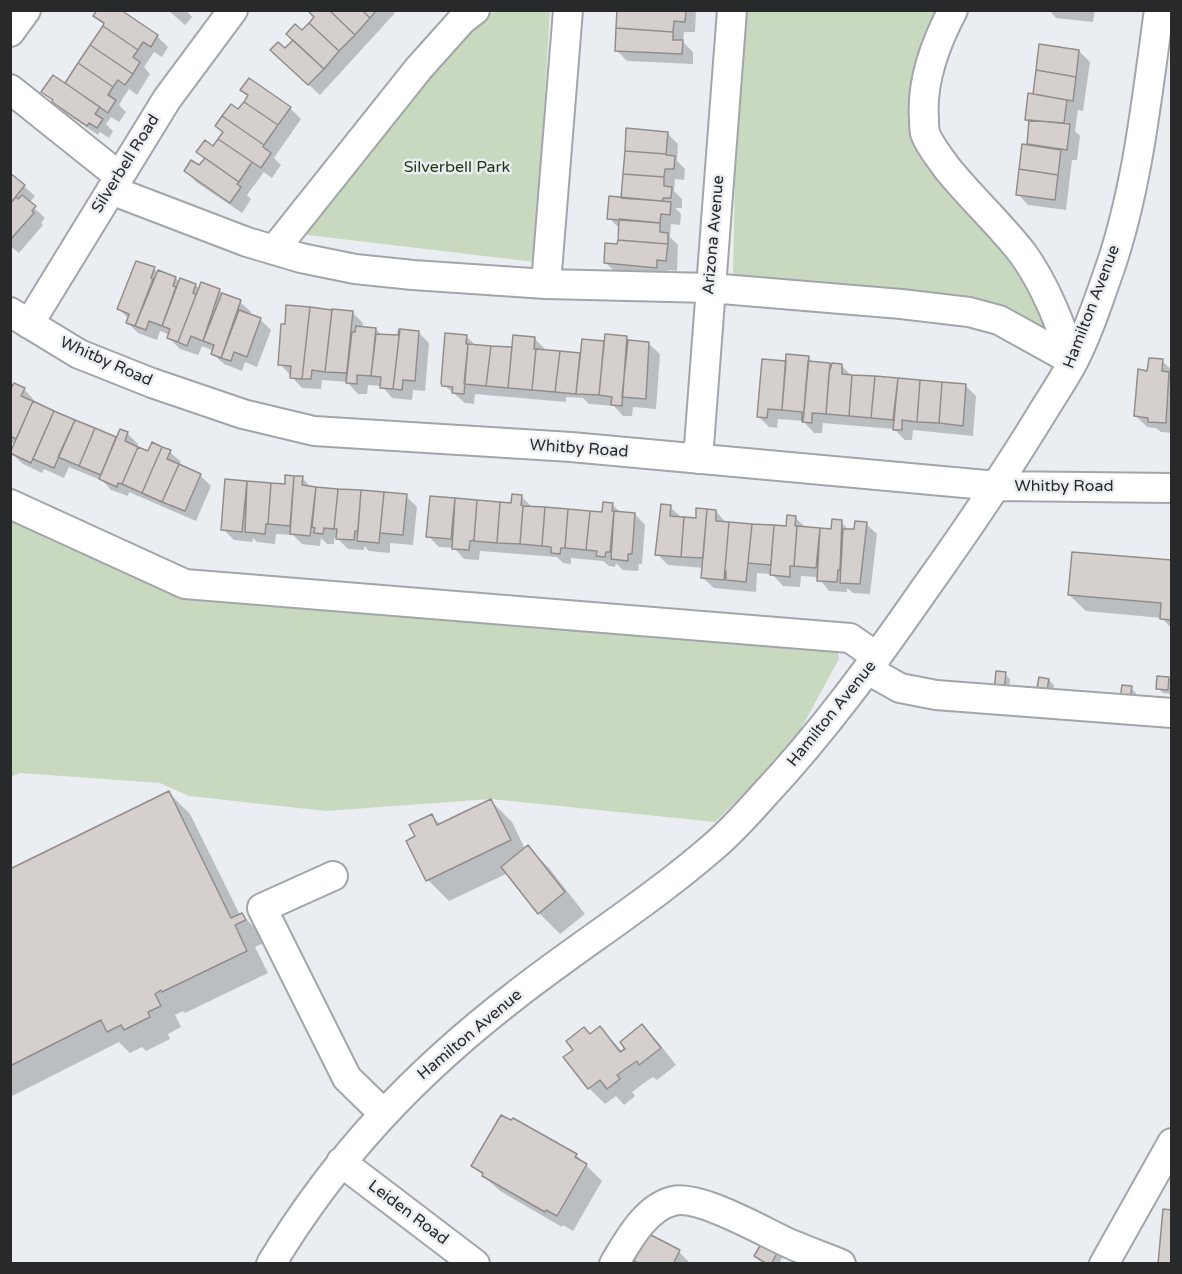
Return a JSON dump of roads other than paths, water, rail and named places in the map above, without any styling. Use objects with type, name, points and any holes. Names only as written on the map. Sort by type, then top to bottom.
[{"type":"street","points":[[10,32],[26,10]]},
{"type":"street","name":"Silverbell Road","points":[[20,318],[115,183],[166,99],[233,10]]},
{"type":"street","points":[[274,250],[420,68],[462,20],[475,10]]},
{"type":"street","points":[[546,284],[568,10]]},
{"type":"street","name":"Arizona Avenue","points":[[698,459],[732,10]]},
{"type":"street","points":[[953,10],[925,81],[923,104],[925,132],[940,159],[1023,254],[1058,319],[1073,362]]},
{"type":"street","name":"Hamilton Avenue","points":[[271,1263],[314,1197],[341,1162],[423,1073],[516,994],[620,917],[662,890],[715,846],[781,777],[826,725],[873,664],[997,486],[1073,362],[1111,263],[1127,208],[1159,10]]},
{"type":"street","points":[[10,89],[115,183],[247,242],[301,258],[355,269],[414,275],[546,284],[710,288],[969,312],[999,320],[1073,362]]},
{"type":"street","name":"Whitby Road","points":[[20,318],[79,354],[152,383],[243,414],[314,431],[571,447],[997,486],[1172,488]]},
{"type":"street","points":[[10,504],[184,584],[850,638],[873,664],[900,688],[936,695],[1172,713]]},
{"type":"street","points":[[333,876],[262,908],[347,1078],[384,1114]]},
{"type":"street","points":[[1104,1263],[1172,1143]]},
{"type":"street","name":"Leiden Road","points":[[341,1162],[475,1263]]},
{"type":"street","points":[[614,1263],[644,1220],[660,1207],[674,1201],[692,1201],[726,1213],[792,1245],[841,1263]]},
{"type":"park label","name":"Silverbell Park","points":[[457,168]]}]
